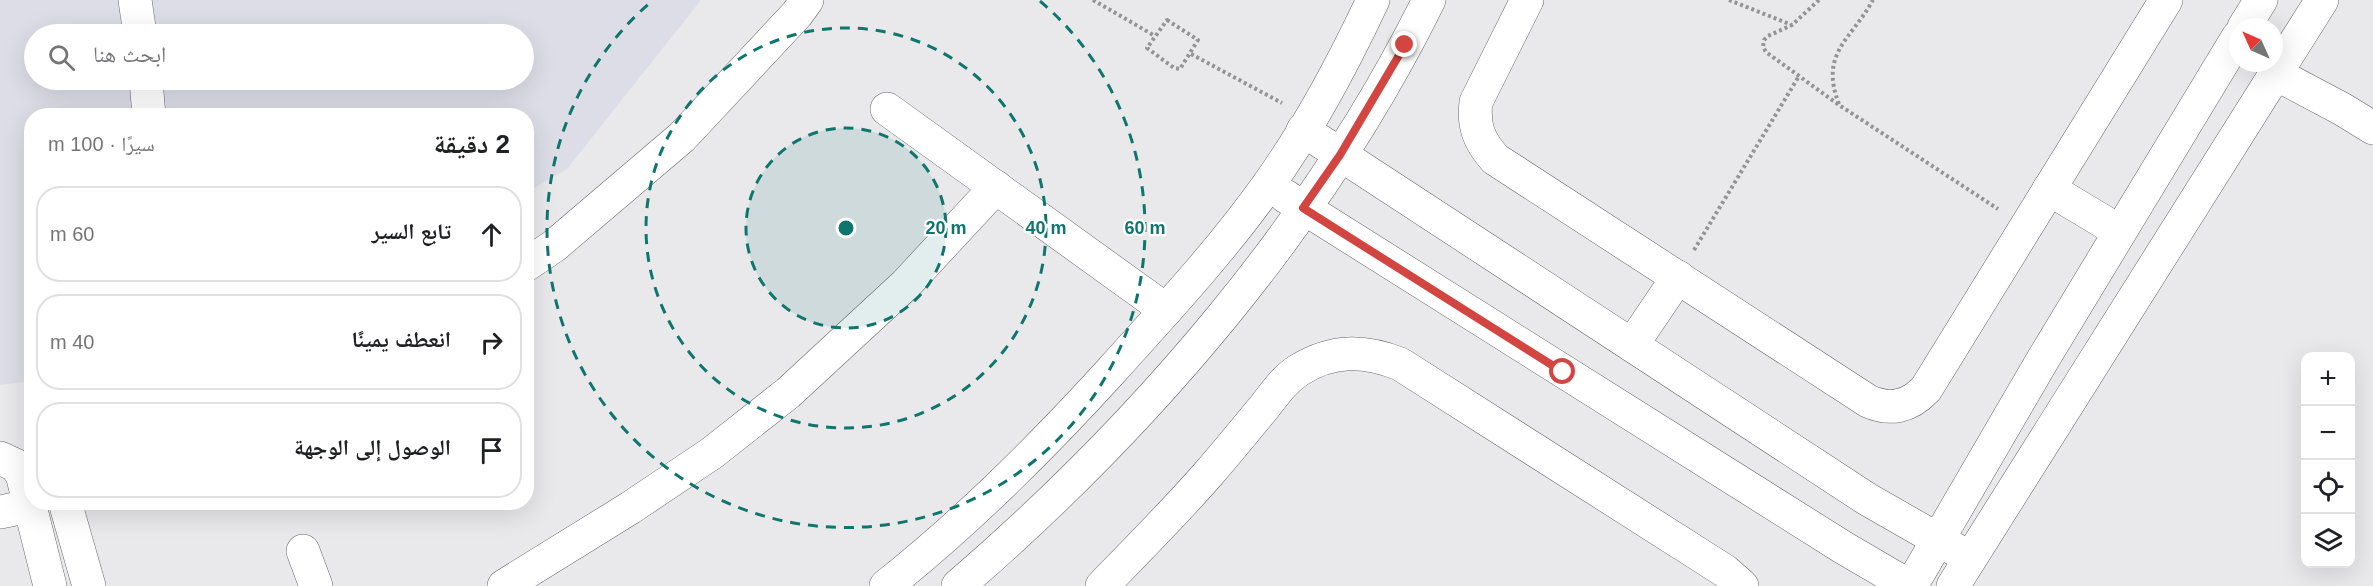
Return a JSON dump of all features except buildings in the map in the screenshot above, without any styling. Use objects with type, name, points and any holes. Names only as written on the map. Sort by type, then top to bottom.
[{"type":"street","points":[[135,0],[139,24]]},
{"type":"street","points":[[534,260],[554,246],[682,138],[797,14],[807,0]]},
{"type":"street","points":[[886,586],[919,560],[1007,480],[1057,430],[1220,248],[1268,185],[1307,124],[1374,0]]},
{"type":"street","points":[[958,586],[1040,512],[1146,404],[1237,297],[1340,155],[1430,0]]},
{"type":"street","points":[[1527,0],[1476,102],[1474,117],[1477,133],[1484,147],[1495,159],[1868,401],[1880,406],[1893,407],[1917,399],[1926,390],[2166,0]]},
{"type":"street","points":[[2250,18],[2261,0]]},
{"type":"street","points":[[1953,586],[2322,0]]},
{"type":"street","points":[[1268,185],[1844,548],[1910,586],[2119,231],[2229,52]]},
{"type":"street","points":[[2276,74],[2373,128]]},
{"type":"street","points":[[147,90],[148,108]]},
{"type":"street","points":[[887,109],[1166,310]]},
{"type":"street","points":[[1307,124],[1340,155],[1867,499],[1970,558]]},
{"type":"street","points":[[504,586],[630,508],[712,453],[788,393],[906,284],[996,187]]},
{"type":"street","points":[[2049,189],[2119,231]]},
{"type":"street","points":[[1632,345],[1678,277]]},
{"type":"street","points":[[1102,586],[1207,475],[1281,385],[1298,370],[1319,360],[1359,353],[1379,356],[1400,364],[1725,571],[1742,586]]},
{"type":"street","points":[[2042,362],[2079,385]]},
{"type":"street","points":[[0,458],[15,465],[21,474],[15,509],[50,586]]},
{"type":"street","points":[[67,510],[89,586]]},
{"type":"street","points":[[303,551],[316,586]]},
{"type":"path","points":[[1093,0],[1155,36]]},
{"type":"path","points":[[1729,0],[1792,25]]},
{"type":"path","points":[[1819,0],[1792,25],[1768,36],[1764,40],[1763,47],[1766,52],[1839,105],[2026,227]]},
{"type":"path","points":[[1839,105],[1833,88],[1832,70],[1836,52],[1873,0]]},
{"type":"path","points":[[1169,20],[1197,39],[1191,54],[1181,68],[1177,69],[1147,48],[1164,22],[1169,20]]},
{"type":"path","points":[[1191,54],[1307,124]]},
{"type":"path","points":[[1678,277],[1799,76]]},
{"type":"shaded area","points":[[0,0],[701,0],[567,169],[534,188],[534,108],[24,108],[24,382],[0,385]]},
{"type":"route","points":[[1405,45],[1340,155],[1303,208],[1563,372]]}]
